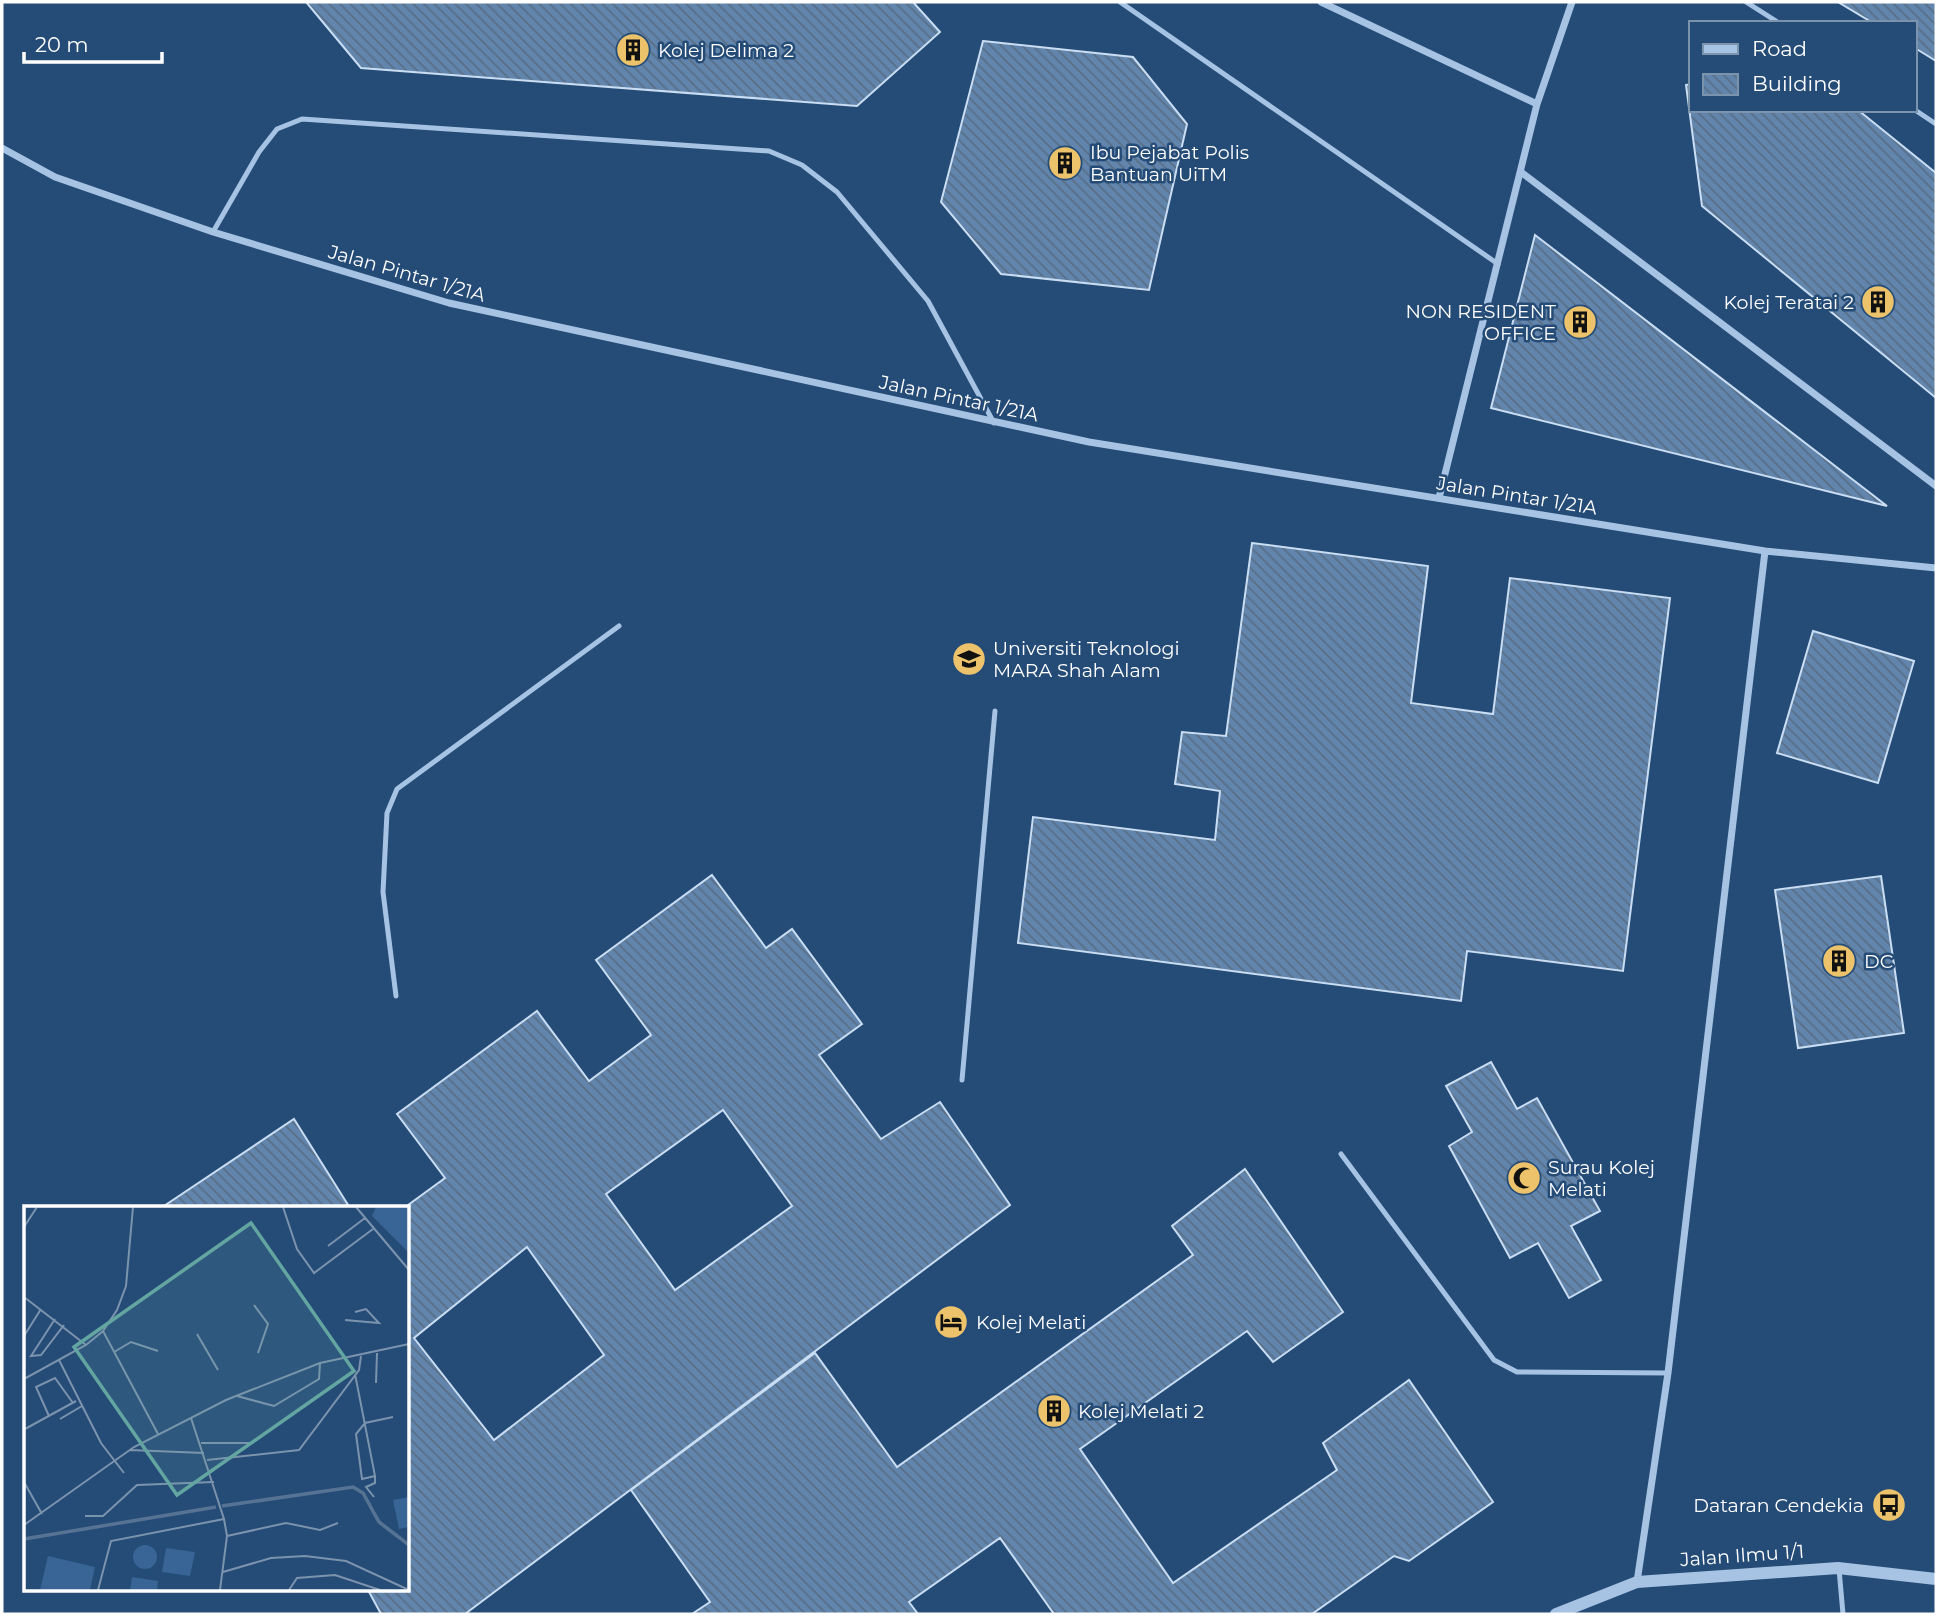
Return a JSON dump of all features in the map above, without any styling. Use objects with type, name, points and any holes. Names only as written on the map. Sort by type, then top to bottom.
[{"type":"street","points":[[1321,2],[1537,104]]},
{"type":"street","points":[[1439,499],[1537,104],[1572,2]]},
{"type":"street","name":"Jalan Pintar 1/21A","points":[[2,148],[55,177],[213,232],[449,303],[994,423],[1089,442],[1765,551],[1936,568]]},
{"type":"street","points":[[1521,172],[1936,486]]},
{"type":"street","points":[[1637,1582],[1668,1373],[1765,551]]},
{"type":"street","name":"Jalan Ilmu 1/1","points":[[1556,1614],[1637,1582],[1838,1568],[1936,1579]]},
{"type":"lane","points":[[1120,2],[1498,264]]},
{"type":"lane","points":[[1746,2],[1776,21]]},
{"type":"lane","points":[[1917,111],[1936,124]]},
{"type":"lane","points":[[213,232],[259,152],[276,130],[302,119],[769,152],[802,165],[837,192],[928,301],[994,423]]},
{"type":"lane","points":[[397,996],[383,892],[387,813],[397,789],[619,626]]},
{"type":"lane","points":[[962,1080],[995,711]]},
{"type":"lane","points":[[1341,1154],[1494,1360],[1517,1371],[1668,1373]]},
{"type":"lane","points":[[1838,1568],[1843,1614]]},
{"type":"building","name":"Kolej Delima 2","points":[[306,2],[913,2],[940,32],[857,106],[361,68]]},
{"type":"building","points":[[1838,2],[1936,2],[1936,61],[1917,49],[1917,21],[1870,21]]},
{"type":"building","name":"Ibu Pejabat Polis Bantuan UiTM","points":[[983,41],[1133,57],[1187,124],[1149,290],[1001,274],[941,202]]},
{"type":"building","name":"Kolej Teratai 2","points":[[1689,84],[1689,108],[1686,85]]},
{"type":"building","name":"Kolej Teratai 2","points":[[1690,112],[1860,112],[1936,173],[1936,398],[1702,206]]},
{"type":"building","name":"NON RESIDENT OFFICE","points":[[1535,235],[1887,506],[1491,408]]},
{"type":"building","points":[[1252,543],[1428,566],[1411,703],[1493,714],[1510,578],[1670,598],[1623,971],[1467,951],[1461,1001],[1018,943],[1033,817],[1215,840],[1220,791],[1175,784],[1182,732],[1226,736]]},
{"type":"building","points":[[1813,631],[1914,661],[1878,783],[1777,753]]},
{"type":"building","points":[[712,875],[766,948],[792,929],[862,1024],[819,1055],[881,1139],[940,1102],[1010,1205],[465,1614],[381,1614],[369,1592],[410,1592],[410,1206],[407,1206],[445,1178],[397,1114],[537,1011],[589,1081],[651,1035],[596,960]],"holes":[[[723,1110],[792,1206],[675,1290],[606,1194]],[[527,1247],[604,1355],[494,1440],[414,1338]]]},
{"type":"building","name":"DC","points":[[1881,876],[1904,1033],[1798,1048],[1775,890]]},
{"type":"building","name":"Surau Kolej Melati","points":[[1491,1062],[1517,1109],[1537,1098],[1600,1211],[1571,1226],[1601,1280],[1569,1298],[1538,1243],[1510,1258],[1449,1146],[1472,1132],[1446,1086]]},
{"type":"building","points":[[294,1119],[349,1206],[164,1206]]},
{"type":"building","name":"Kolej Melati 2","points":[[1245,1169],[1343,1312],[1273,1362],[1247,1331],[1080,1449],[1173,1583],[1337,1470],[1323,1443],[1409,1380],[1493,1502],[1409,1561],[1394,1556],[1312,1614],[1054,1614],[1000,1538],[909,1602],[918,1614],[692,1614],[710,1602],[631,1490],[815,1353],[897,1467],[1193,1255],[1172,1226]]},
{"type":"place","name":"Kolej Delima 2","points":[[633,50]]},
{"type":"place","name":"Ibu Pejabat Polis Bantuan UiTM","points":[[1065,163]]},
{"type":"place","name":"Kolej Teratai 2","points":[[1878,302]]},
{"type":"place","name":"NON RESIDENT OFFICE","points":[[1580,322]]},
{"type":"place","name":"Universiti Teknologi MARA Shah Alam","points":[[969,659]]},
{"type":"place","name":"DC","points":[[1839,961]]},
{"type":"place","name":"Surau Kolej Melati","points":[[1524,1178]]},
{"type":"place","name":"Kolej Melati","points":[[951,1322]]},
{"type":"place","name":"Kolej Melati 2","points":[[1054,1411]]},
{"type":"place","name":"Dataran Cendekia","points":[[1889,1505]]}]
